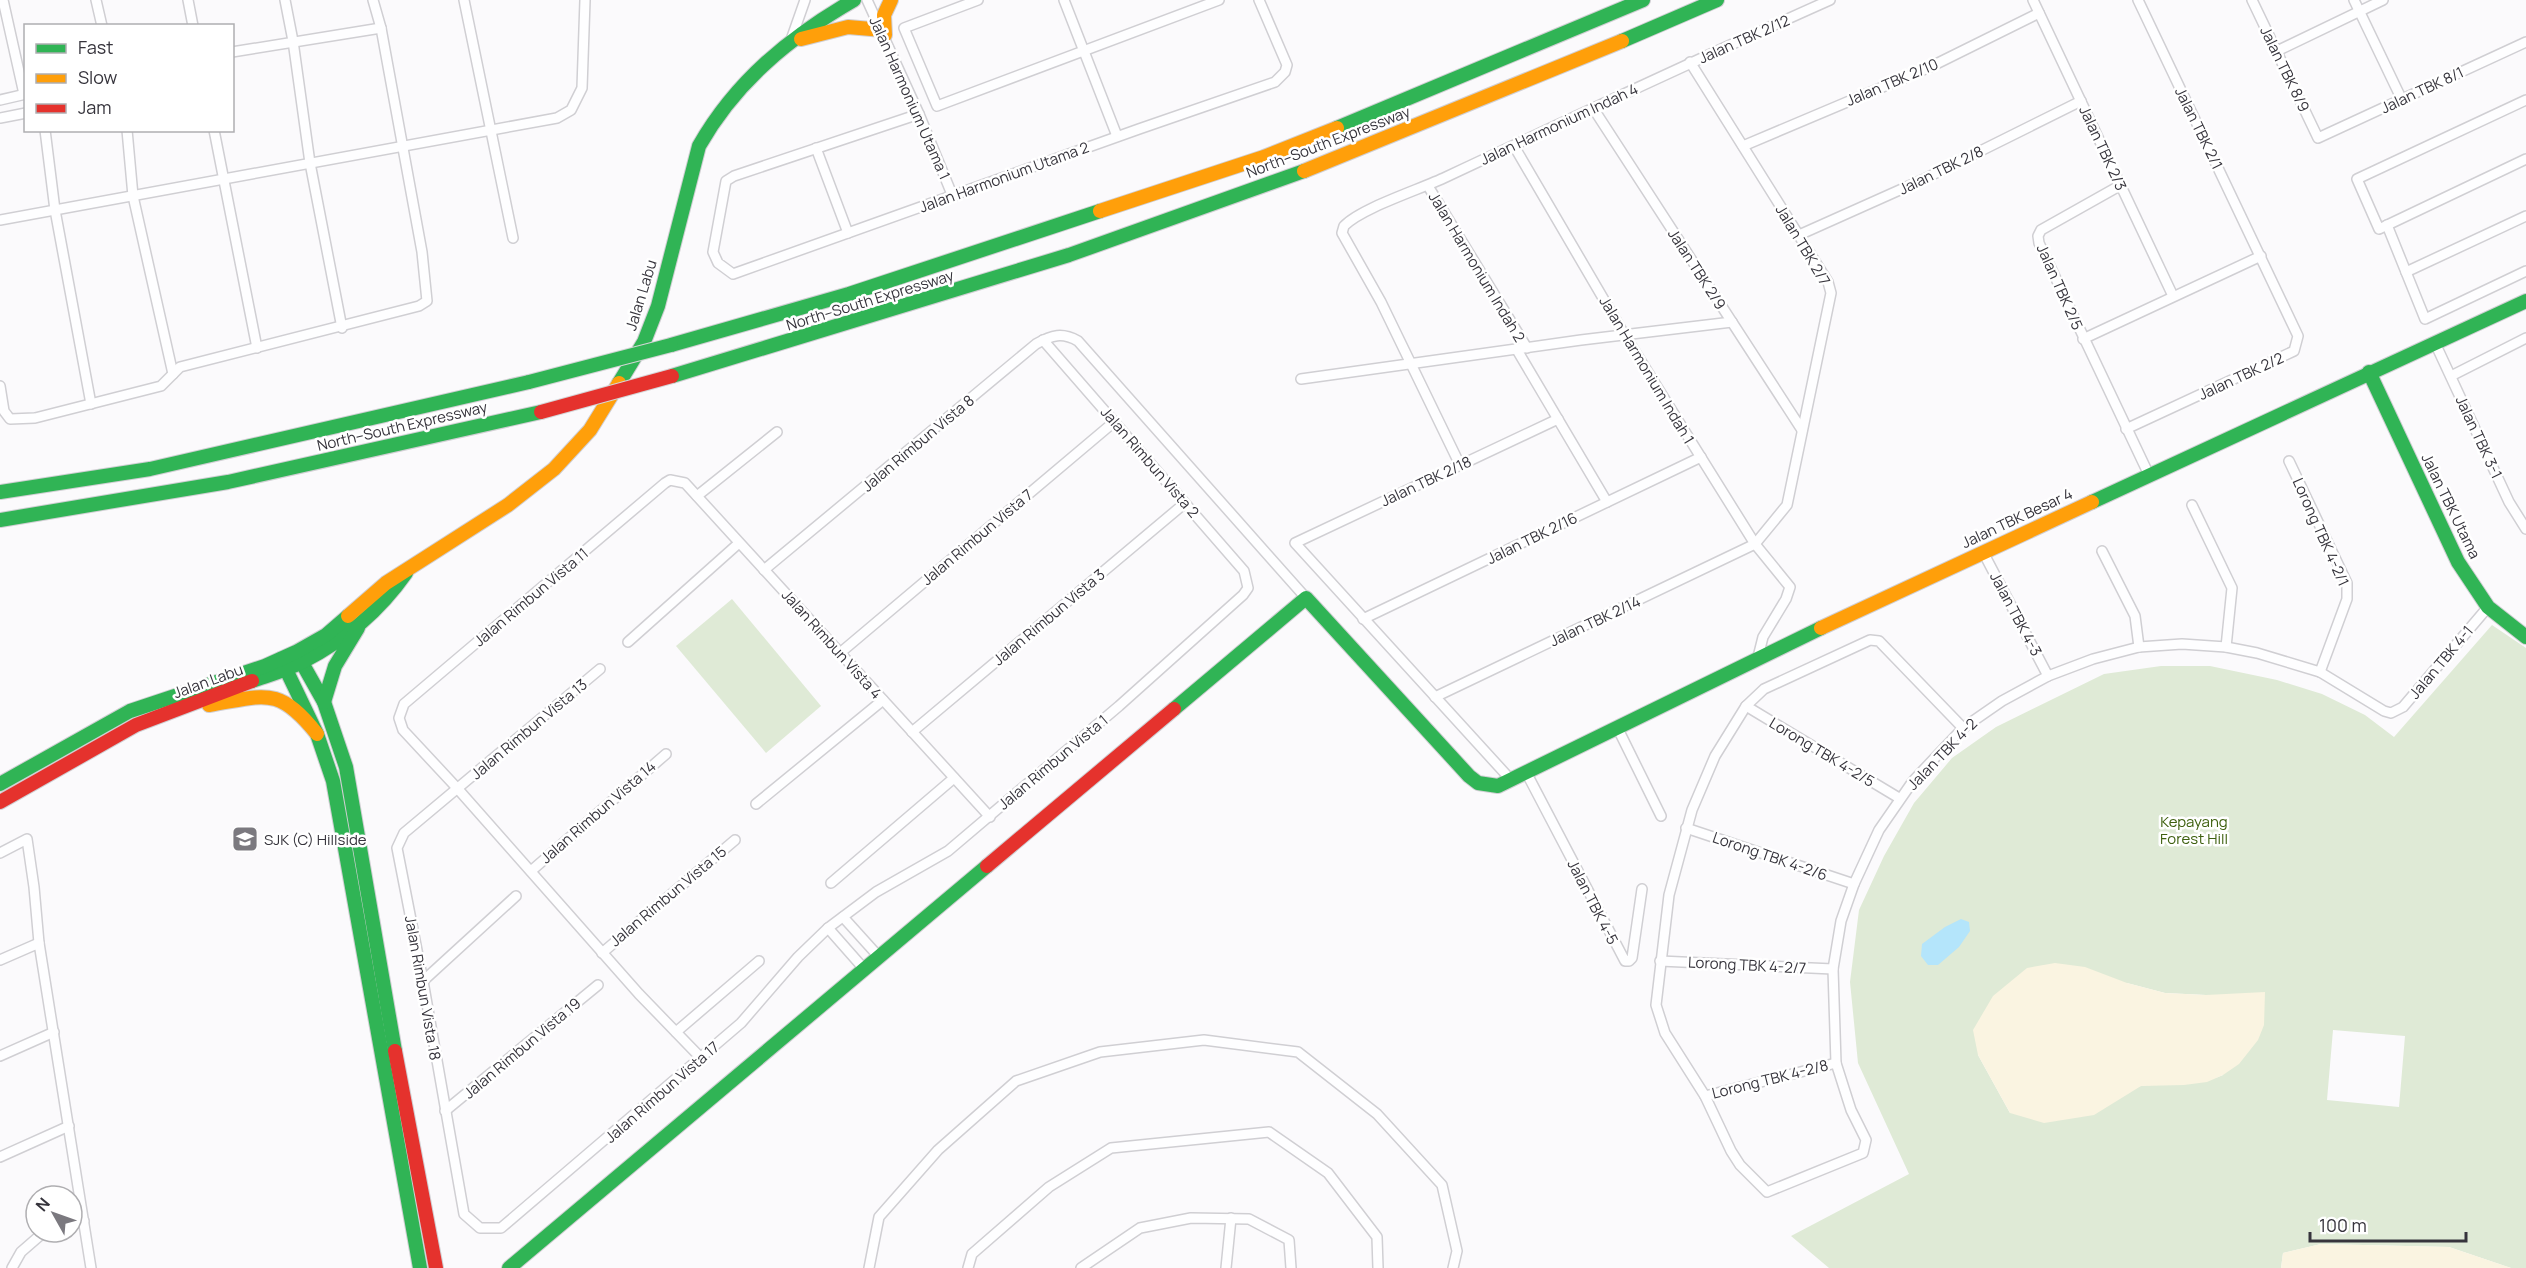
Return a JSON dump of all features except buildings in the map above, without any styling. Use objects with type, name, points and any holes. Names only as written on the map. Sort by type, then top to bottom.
[{"type":"main road","name":"Jalan Labu","points":[[299,657],[386,583],[460,533],[508,505],[554,469],[590,430],[644,342],[658,306],[699,146],[710,123],[732,94],[759,68],[790,42],[854,0]]},
{"type":"main road","points":[[790,42],[848,27],[884,33],[884,15],[891,0]]},
{"type":"main road","name":"North–South Expressway","points":[[0,492],[150,469],[529,382],[671,345],[860,291],[1264,157],[1440,87],[1643,0]]},
{"type":"main road","name":"North–South Expressway","points":[[0,520],[228,483],[541,412],[672,376],[969,288],[1127,235],[1461,109],[1717,0]]},
{"type":"main road","name":"Jalan TBK Besar 4","points":[[1512,781],[1758,657],[2526,301]]},
{"type":"main road","name":"Jalan TBK Utama","points":[[2369,372],[2458,562],[2488,607],[2526,637]]},
{"type":"main road","name":"Jalan Labu","points":[[0,802],[136,725],[299,657],[322,651],[363,621],[392,595],[410,568]]},
{"type":"main road","points":[[509,1268],[1306,598],[1469,776],[1478,783],[1498,786],[1512,781]]},
{"type":"main road","points":[[324,702],[335,666],[363,621]]},
{"type":"main road","points":[[299,657],[324,702],[346,767],[436,1268]]},
{"type":"main road","name":"Jalan Labu","points":[[0,784],[130,711],[283,665]]},
{"type":"main road","points":[[283,665],[317,734],[333,781],[420,1268]]},
{"type":"main road","points":[[178,709],[264,698],[279,699],[297,710],[317,734]]},
{"type":"main road","points":[[351,890],[366,886]]},
{"type":"street","points":[[3,0],[24,90]]},
{"type":"street","points":[[96,0],[102,24]]},
{"type":"street","points":[[189,0],[193,24]]},
{"type":"street","points":[[285,0],[310,163],[342,327]]},
{"type":"street","points":[[0,386],[4,411],[10,419],[35,418],[161,386],[180,367],[342,327],[418,306],[427,301],[425,273],[381,28],[373,0]]},
{"type":"street","points":[[464,0],[489,131],[513,238]]},
{"type":"street","points":[[0,220],[557,118],[571,110],[582,87],[585,0]]},
{"type":"street","points":[[790,42],[805,0]]},
{"type":"street","name":"Jalan Harmonium Utama 1","points":[[867,0],[884,33],[953,196]]},
{"type":"street","points":[[978,0],[904,28],[937,106],[1219,0]]},
{"type":"street","points":[[1064,0],[1117,136]]},
{"type":"street","name":"Jalan Harmonium Utama 2","points":[[816,148],[734,176],[726,181],[713,252],[718,262],[733,274],[1117,136],[1275,82],[1285,72],[1287,64],[1259,0]]},
{"type":"street","name":"Jalan TBK 2/12","points":[[1690,62],[1830,0]]},
{"type":"street","name":"Jalan TBK 2/3","points":[[2033,0],[2173,296]]},
{"type":"street","name":"Jalan TBK 2/1","points":[[2138,0],[2261,256]]},
{"type":"street","name":"Jalan TBK 8/9","points":[[2252,0],[2318,138]]},
{"type":"street","points":[[2354,0],[2402,100]]},
{"type":"street","points":[[2277,51],[2383,0]]},
{"type":"street","name":"Jalan TBK 2/10","points":[[1743,146],[1930,67],[2039,13]]},
{"type":"street","points":[[234,52],[381,28]]},
{"type":"street","name":"Jalan TBK 8/1","points":[[2318,138],[2526,42]]},
{"type":"street","name":"Jalan Harmonium Indah 4","points":[[1410,365],[1381,302],[1342,233],[1344,226],[1383,204],[1428,186],[1690,62]]},
{"type":"street","name":"Jalan TBK 2/7","points":[[1690,62],[1828,282],[1830,293],[1787,505],[1755,544]]},
{"type":"street","points":[[0,100],[24,94]]},
{"type":"street","points":[[2526,100],[2357,178],[2379,229],[2526,159]]},
{"type":"street","name":"Jalan TBK 2/8","points":[[1799,235],[1918,181],[2081,101]]},
{"type":"street","name":"Jalan TBK 2/9","points":[[1593,108],[1802,430]]},
{"type":"street","points":[[0,118],[24,114]]},
{"type":"street","points":[[848,233],[816,148],[919,114]]},
{"type":"street","points":[[45,132],[55,210],[91,404]]},
{"type":"street","points":[[127,132],[134,196],[173,374]]},
{"type":"street","points":[[214,132],[257,348]]},
{"type":"street","name":"Jalan Harmonium Indah 1","points":[[1514,146],[1624,334],[1755,544],[1790,587],[1786,599],[1763,637],[1758,657]]},
{"type":"street","name":"Jalan TBK 2/5","points":[[2121,185],[2041,230],[2038,236],[2039,243],[2083,339],[2149,475]]},
{"type":"street","name":"Jalan Harmonium Indah 2","points":[[1428,186],[1522,349],[1558,419],[1606,502]]},
{"type":"street","points":[[2406,272],[2526,216]]},
{"type":"street","points":[[2387,225],[2425,319],[2526,271]]},
{"type":"street","points":[[2083,339],[2261,256]]},
{"type":"street","name":"Jalan TBK 2/2","points":[[2126,429],[2294,351],[2298,336],[2261,256]]},
{"type":"street","points":[[1301,379],[1624,334],[1731,322]]},
{"type":"street","points":[[1043,340],[1055,335],[1067,335],[1078,341],[1306,598]]},
{"type":"street","points":[[2451,376],[2526,338]]},
{"type":"street","name":"Jalan Rimbun Vista 2","points":[[1043,340],[1244,571],[1248,588]]},
{"type":"street","name":"Jalan Rimbun Vista 8","points":[[764,570],[1043,340]]},
{"type":"street","name":"Jalan TBK 3-1","points":[[2435,344],[2509,502],[2526,530]]},
{"type":"street","points":[[1410,365],[1460,465]]},
{"type":"street","name":"Jalan TBK 2/18","points":[[1363,620],[1295,543],[1558,419]]},
{"type":"street","name":"Jalan Rimbun Vista 7","points":[[840,653],[1114,422]]},
{"type":"street","points":[[697,496],[777,432]]},
{"type":"street","name":"Jalan TBK 2/16","points":[[1363,620],[1701,457]]},
{"type":"street","name":"Lorong TBK 4-2/1","points":[[2289,461],[2347,583],[2347,599],[2320,672]]},
{"type":"street","name":"Jalan Rimbun Vista 4","points":[[670,480],[685,483],[990,817]]},
{"type":"street","name":"Jalan Rimbun Vista 11","points":[[457,788],[403,730],[399,718],[404,704],[670,480]]},
{"type":"street","name":"Jalan Rimbun Vista 3","points":[[912,732],[1185,503]]},
{"type":"street","points":[[2192,505],[2232,588],[2226,646]]},
{"type":"street","points":[[628,642],[739,543]]},
{"type":"street","name":"Jalan TBK 2/14","points":[[1435,697],[1755,544]]},
{"type":"street","points":[[2102,551],[2134,616],[2139,647]]},
{"type":"street","name":"Jalan TBK 4-3","points":[[1983,552],[2048,676]]},
{"type":"street","name":"Jalan Rimbun Vista 1","points":[[843,917],[876,892],[948,851],[990,817],[1119,706],[1248,588]]},
{"type":"street","name":"Jalan TBK 4-1","points":[[2391,713],[2403,707],[2488,607]]},
{"type":"street","points":[[1363,620],[1512,781]]},
{"type":"street","points":[[1705,1096],[1665,1033],[1656,1005],[1660,961],[1670,895],[1686,828],[1715,756],[1746,706],[1764,689],[1870,640],[1879,641],[1963,728]]},
{"type":"street","name":"Jalan TBK 4-2","points":[[1705,1096],[1740,1165],[1767,1192],[1863,1153],[1866,1140],[1851,1110],[1836,1063],[1833,969],[1841,921],[1854,884],[1879,830],[1899,798],[1927,764],[1963,728],[2002,701],[2048,676],[2092,659],[2139,647],[2182,644],[2226,646],[2320,672],[2391,713]]},
{"type":"street","name":"Jalan Rimbun Vista 13","points":[[457,788],[600,669]]},
{"type":"street","points":[[756,804],[883,700]]},
{"type":"street","name":"Lorong TBK 4-2/5","points":[[1746,706],[1899,798]]},
{"type":"street","points":[[1617,728],[1661,816]]},
{"type":"street","name":"Jalan Rimbun Vista 14","points":[[531,871],[666,754]]},
{"type":"street","name":"Jalan TBK 4-5","points":[[1526,772],[1625,961],[1629,962],[1632,958],[1642,889]]},
{"type":"street","points":[[831,883],[954,778]]},
{"type":"street","points":[[457,788],[602,953],[702,1058]]},
{"type":"street","name":"Jalan Rimbun Vista 18","points":[[457,788],[404,833],[397,848],[464,1214]]},
{"type":"street","name":"Lorong TBK 4-2/6","points":[[1686,828],[1854,884]]},
{"type":"street","points":[[0,853],[27,839],[39,943],[78,1184]]},
{"type":"street","name":"Jalan Rimbun Vista 15","points":[[602,953],[735,840]]},
{"type":"street","points":[[423,981],[516,896]]},
{"type":"street","points":[[843,917],[880,958]]},
{"type":"street","name":"Jalan Rimbun Vista 17","points":[[464,1214],[480,1228],[501,1228],[741,1023],[798,957],[843,917]]},
{"type":"street","points":[[828,928],[865,970]]},
{"type":"street","points":[[0,960],[39,943]]},
{"type":"street","points":[[676,1032],[759,961]]},
{"type":"street","name":"Lorong TBK 4-2/7","points":[[1660,961],[1833,969]]},
{"type":"street","name":"Jalan Rimbun Vista 19","points":[[445,1111],[598,985]]},
{"type":"street","points":[[0,1056],[54,1032]]},
{"type":"street","points":[[869,1268],[879,1217],[938,1150],[1016,1081],[1101,1052],[1204,1040],[1298,1052],[1377,1113],[1442,1185],[1457,1251],[1453,1268]]},
{"type":"street","name":"Lorong TBK 4-2/8","points":[[1705,1096],[1836,1063]]},
{"type":"street","points":[[0,1157],[69,1126]]},
{"type":"street","points":[[968,1268],[972,1254],[1049,1187],[1111,1148],[1269,1132],[1328,1173],[1377,1237],[1378,1268]]},
{"type":"street","points":[[1081,1268],[1140,1228],[1191,1218],[1249,1219],[1288,1240],[1291,1268]]},
{"type":"street","points":[[1226,1268],[1231,1218]]},
{"type":"street","points":[[84,1221],[91,1268]]},
{"type":"street","points":[[12,1268],[21,1252],[30,1244]]},
{"type":"green space","points":[[732,599],[821,706],[766,753],[676,646]]},
{"type":"green space","name":"Kepayang Forest Hill","points":[[2492,625],[2526,648],[2526,1268],[2511,1268],[2449,1247],[2321,1244],[2283,1253],[2281,1268],[1829,1268],[1791,1236],[1909,1174],[1858,1063],[1850,982],[1859,910],[1884,856],[1914,803],[1952,758],[1996,727],[2104,674],[2161,666],[2210,666],[2277,680],[2322,694],[2365,715],[2394,737]],"holes":[[[2127,983],[2165,993],[2206,995],[2223,1075],[2201,1082],[2108,1091],[2010,1113],[1978,1055]],[[2333,1030],[2405,1036],[2399,1107],[2327,1100]]]},
{"type":"sand","points":[[2055,963],[2085,967],[2127,983],[2165,993],[2206,995],[2265,992],[2264,1025],[2258,1040],[2239,1064],[2207,1082],[2141,1086],[2094,1115],[2044,1123],[2010,1113],[1978,1055],[1973,1030],[1993,996],[2027,968]]},
{"type":"sand","points":[[2321,1244],[2449,1247],[2511,1268],[2281,1268],[2283,1253]]},
{"type":"water","points":[[1961,919],[1969,922],[1970,931],[1959,947],[1938,965],[1928,965],[1921,956],[1922,944],[1945,927]]},
{"type":"traffic: fast","points":[[619,383],[644,342],[658,306],[699,146],[730,101],[766,62],[808,29],[854,0]]},
{"type":"traffic: fast","points":[[1337,128],[1643,0]]},
{"type":"traffic: fast","points":[[1622,41],[1717,0]]},
{"type":"traffic: fast","points":[[672,376],[1069,255],[1304,171]]},
{"type":"traffic: fast","points":[[671,345],[849,294],[1100,211]]},
{"type":"traffic: fast","points":[[2092,502],[2526,301]]},
{"type":"traffic: fast","points":[[529,382],[671,345]]},
{"type":"traffic: fast","points":[[2369,372],[2458,562],[2488,607],[2526,637]]},
{"type":"traffic: fast","points":[[0,492],[150,469],[529,382]]},
{"type":"traffic: fast","points":[[0,520],[228,482],[541,412]]},
{"type":"traffic: fast","points":[[252,681],[285,670],[334,644],[373,612],[406,573]]},
{"type":"traffic: fast","points":[[1174,709],[1306,598],[1469,776],[1478,783],[1498,786],[1821,628]]},
{"type":"traffic: fast","points":[[0,784],[130,711],[265,666],[296,652],[326,635],[348,616]]},
{"type":"traffic: fast","points":[[324,702],[335,666],[358,628]]},
{"type":"traffic: fast","points":[[297,654],[324,702],[346,767],[395,1051]]},
{"type":"traffic: fast","points":[[281,659],[317,734],[333,781],[420,1268]]},
{"type":"traffic: fast","points":[[509,1268],[987,866]]},
{"type":"traffic: slow","points":[[885,35],[884,15],[891,0]]},
{"type":"traffic: slow","points":[[801,39],[848,27],[883,30]]},
{"type":"traffic: slow","points":[[1304,171],[1622,41]]},
{"type":"traffic: slow","points":[[1100,211],[1264,157],[1337,128]]},
{"type":"traffic: slow","points":[[348,616],[386,583],[508,505],[554,469],[590,430],[619,383]]},
{"type":"traffic: slow","points":[[1821,628],[2092,502]]},
{"type":"traffic: slow","points":[[209,705],[257,697],[269,698],[292,708],[317,734]]},
{"type":"traffic: jam","points":[[541,412],[672,376]]},
{"type":"traffic: jam","points":[[0,802],[136,725],[252,681]]},
{"type":"traffic: jam","points":[[987,866],[1174,709]]},
{"type":"traffic: jam","points":[[395,1051],[436,1268]]},
{"type":"place","name":"SJK (C) Hillside","points":[[245,839]]}]
